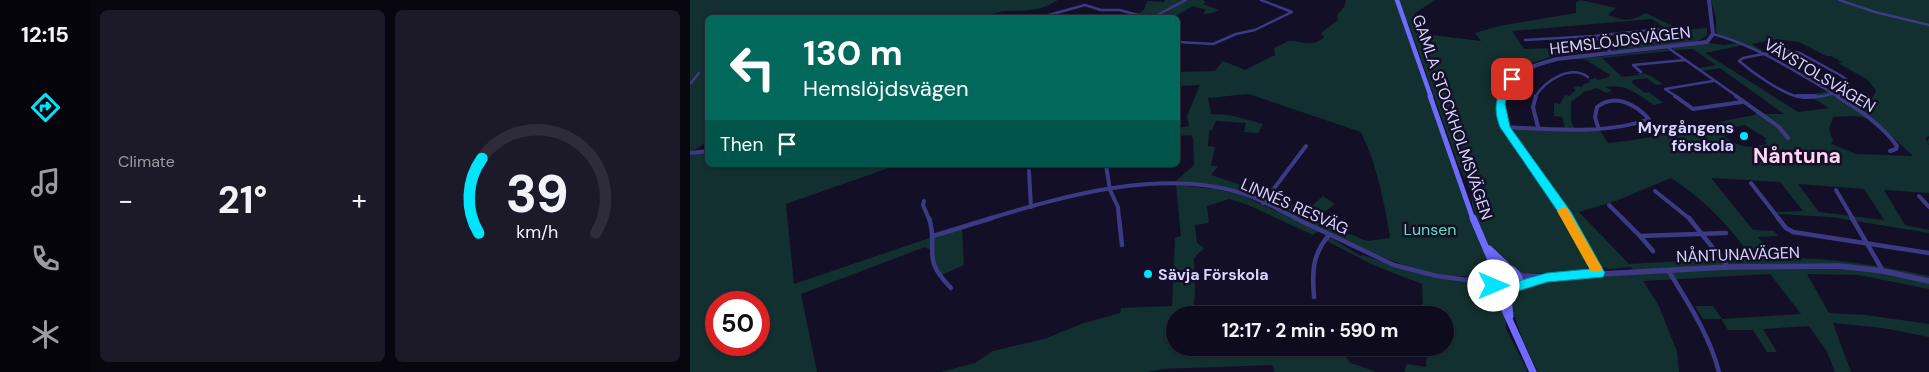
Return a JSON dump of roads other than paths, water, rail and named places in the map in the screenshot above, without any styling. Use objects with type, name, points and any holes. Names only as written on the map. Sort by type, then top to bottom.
[{"type":"main road","name":"GAMLA STOCKHOLMSVÄGEN","points":[[1397,0],[1470,212],[1491,260],[1490,269]]},
{"type":"main road","name":"GAMLA STOCKHOLMSVÄGEN","points":[[1483,242],[1495,256],[1510,268]]},
{"type":"main road","points":[[1512,331],[1506,298],[1508,293],[1520,281],[1517,273],[1510,268],[1502,266],[1490,269],[1487,278],[1493,285],[1512,331],[1533,372]]},
{"type":"main road","points":[[1493,285],[1504,289],[1515,287]]},
{"type":"street","points":[[1156,15],[1186,0]]},
{"type":"street","points":[[1180,42],[1213,44],[1236,34],[1255,30],[1292,12],[1261,0]]},
{"type":"street","name":"HEMSLÖJDSVÄGEN","points":[[1599,273],[1566,215],[1505,127],[1500,111],[1503,92],[1512,79],[1525,69],[1554,58],[1706,42],[1713,34],[1712,11],[1709,0]]},
{"type":"street","points":[[1839,0],[1875,12],[1929,24]]},
{"type":"street","points":[[1049,15],[1085,5],[1101,10],[1119,10],[1138,15]]},
{"type":"street","points":[[1524,40],[1594,36],[1660,29]]},
{"type":"street","name":"VÄVSTOLSVÄGEN","points":[[1713,34],[1740,42],[1830,92],[1872,120],[1892,139],[1897,146],[1896,149],[1890,151]]},
{"type":"street","points":[[1594,36],[1611,52]]},
{"type":"street","points":[[1667,47],[1779,127],[1788,138]]},
{"type":"street","points":[[1784,50],[1795,51],[1846,79],[1848,87],[1804,98],[1792,95],[1739,61],[1743,58],[1764,54],[1784,50]]},
{"type":"street","points":[[1641,72],[1633,64],[1685,60]]},
{"type":"street","points":[[1538,127],[1533,105],[1534,98],[1540,88],[1558,77],[1573,72],[1579,72],[1588,77]]},
{"type":"street","points":[[690,84],[700,73]]},
{"type":"street","points":[[1712,80],[1665,89],[1693,109],[1742,102]]},
{"type":"street","points":[[1505,127],[1598,127],[1632,124],[1649,119],[1621,100],[1611,99],[1597,107],[1595,117],[1598,127]]},
{"type":"street","points":[[1263,203],[1306,146]]},
{"type":"street","points":[[690,153],[705,151]]},
{"type":"street","points":[[1106,167],[1110,190],[1118,207],[1122,245]]},
{"type":"street","points":[[1029,171],[1031,207]]},
{"type":"street","name":"LINNÉS RESVÄG","points":[[933,236],[1073,196],[1167,184],[1188,184],[1234,191],[1394,265],[1437,276],[1468,279],[1493,285]]},
{"type":"street","points":[[1751,184],[1786,228],[1791,231],[1929,253]]},
{"type":"street","points":[[1836,190],[1883,271]]},
{"type":"street","points":[[1655,192],[1690,219],[1704,234],[1728,267]]},
{"type":"street","points":[[1919,196],[1929,207]]},
{"type":"street","points":[[924,201],[923,205],[930,216],[933,236],[931,250],[933,264],[939,276],[952,288]]},
{"type":"street","points":[[1609,205],[1653,251]]},
{"type":"street","points":[[1640,236],[1726,233]]},
{"type":"street","points":[[1314,297],[1313,256],[1329,235]]},
{"type":"street","name":"NÅNTUNAVÄGEN","points":[[1517,273],[1524,276],[1547,277],[1728,267],[1839,266],[1883,271],[1929,281]]},
{"type":"street","name":"LINNÉS RESVÄG","points":[[1468,279],[1490,269]]},
{"type":"street","points":[[1668,270],[1704,328],[1714,352],[1719,372]]},
{"type":"street","name":"NÅNTUNAVÄGEN","points":[[1515,287],[1547,277]]},
{"type":"place","name":"Myrgångens förskola","points":[[1744,136]]},
{"type":"place","name":"Sävja Förskola","points":[[1148,274]]},
{"type":"district","name":"Nåntuna","points":[[1797,156]]},
{"type":"park label","name":"Lunsen","points":[[1430,229]]}]
